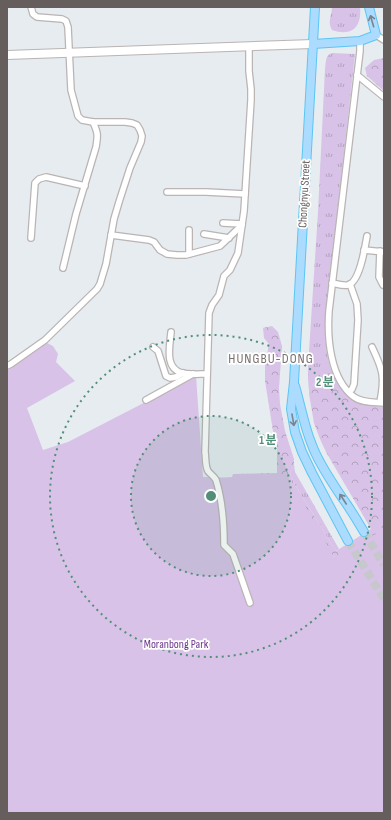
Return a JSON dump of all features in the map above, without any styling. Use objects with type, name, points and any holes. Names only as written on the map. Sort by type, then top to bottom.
[{"type":"main road","name":"Chongnyu Street","points":[[315,7],[292,410],[295,432],[302,452],[348,541]]},
{"type":"main road","points":[[7,55],[249,47],[360,41],[376,34],[368,7]]},
{"type":"main road","name":"Chongnyu Street","points":[[294,382],[305,429],[315,454],[364,532]]},
{"type":"street","points":[[7,366],[46,340],[97,289],[100,284],[106,264],[119,202],[142,136],[137,125],[132,123],[93,122],[82,120],[78,116],[71,90],[70,53],[68,27],[66,21],[62,19],[37,17],[33,14],[31,7]]},
{"type":"street","points":[[376,34],[384,40]]},
{"type":"street","points":[[360,41],[328,326],[330,348],[338,377],[344,387],[354,397],[364,401],[382,403],[383,375],[379,361],[372,346]]},
{"type":"street","points":[[249,47],[248,71],[251,100],[242,224],[238,253],[230,270],[224,276],[219,295],[212,305],[209,313],[205,452],[208,471],[216,481],[220,497],[224,545],[233,554],[250,603]]},
{"type":"street","points":[[357,75],[384,97]]},
{"type":"street","points":[[63,268],[76,214],[96,147],[98,135],[93,122]]},
{"type":"street","points":[[31,238],[35,183],[39,179],[46,177],[84,186]]},
{"type":"street","points":[[167,192],[244,194]]},
{"type":"street","points":[[223,223],[242,224]]},
{"type":"street","points":[[112,235],[149,240],[154,242],[160,250],[167,254],[189,254],[220,246],[242,224]]},
{"type":"street","points":[[189,254],[190,230]]},
{"type":"street","points":[[204,234],[229,238]]},
{"type":"street","points":[[332,283],[348,285],[352,282],[358,274],[368,236]]},
{"type":"street","points":[[364,250],[382,252],[379,277],[383,285]]},
{"type":"street","points":[[349,392],[354,384],[358,320],[356,304],[350,284]]},
{"type":"street","points":[[171,332],[170,361],[175,370],[183,373],[207,374]]},
{"type":"street","points":[[153,347],[158,351],[166,376],[170,378],[176,377],[183,373]]},
{"type":"street","points":[[146,400],[194,374]]},
{"type":"green space","points":[[332,7],[360,7],[359,20],[354,29],[345,32],[332,30],[330,21]]},
{"type":"green space","points":[[332,53],[355,54],[325,325],[326,346],[330,368],[336,380],[316,380],[309,391],[308,367],[325,69],[327,57]]},
{"type":"green space","points":[[384,58],[384,91],[367,76],[365,68],[374,60]]},
{"type":"green space","points":[[272,326],[278,332],[282,346],[279,388],[280,404],[285,431],[294,459],[294,465],[290,473],[295,485],[336,551],[371,529],[320,439],[314,423],[309,391],[316,380],[336,380],[351,399],[364,404],[384,407],[384,592],[224,478],[232,477],[233,474],[277,473],[277,441],[273,431],[265,381],[265,355],[267,355],[269,344],[264,338],[263,328]]},
{"type":"green space","name":"Moranbong Park","points":[[47,343],[53,346],[58,354],[56,362],[75,381],[27,408],[43,450],[68,442],[196,376],[203,477],[246,478],[287,474],[334,557],[371,536],[384,531],[384,813],[7,813],[7,371]]},
{"type":"green space","points":[[294,465],[295,472],[339,549],[336,551],[295,485],[290,473]]},
{"type":"tunnel","points":[[364,532],[384,565]]},
{"type":"tunnel","points":[[348,541],[384,599]]},
{"type":"district","name":"HUNGBU-DONG","points":[[271,358]]}]
